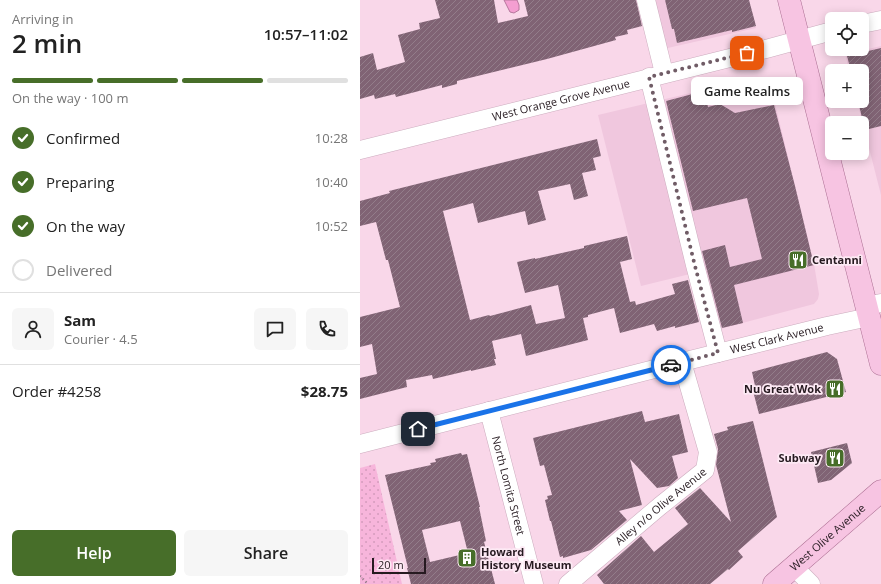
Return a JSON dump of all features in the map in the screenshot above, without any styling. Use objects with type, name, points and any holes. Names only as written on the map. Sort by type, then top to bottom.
[{"type":"main road","points":[[789,0],[872,309],[881,364]]},
{"type":"main road","name":"West Olive Avenue","points":[[774,584],[881,491]]},
{"type":"street","points":[[646,0],[657,75],[695,266],[718,353]]},
{"type":"street","points":[[869,23],[881,20]]},
{"type":"street","name":"West Orange Grove Avenue","points":[[360,150],[825,33]]},
{"type":"street","name":"West Clark Avenue","points":[[360,444],[718,353],[872,309]]},
{"type":"street","name":"Alley n/o Olive Avenue","points":[[568,584],[705,470],[708,452],[682,362]]},
{"type":"street","name":"North Lomita Street","points":[[489,411],[534,584]]},
{"type":"street","points":[[794,567],[811,584]]},
{"type":"path","points":[[360,576],[368,584]]},
{"type":"shaded area","points":[[504,0],[517,0],[519,10],[514,13],[510,12]]},
{"type":"shaded area","points":[[637,0],[749,0],[756,28],[650,52]]},
{"type":"shaded area","points":[[881,46],[881,195],[869,148],[869,116],[861,116],[859,108],[869,108],[869,64],[848,64],[846,57],[869,56],[869,49]]},
{"type":"shaded area","points":[[758,77],[770,83],[814,264],[819,294],[818,299],[814,304],[720,329],[690,274],[641,286],[598,115]]},
{"type":"shaded area","points":[[375,464],[402,584],[360,584],[360,468]]},
{"type":"building","points":[[435,0],[494,0],[498,23],[528,16],[524,0],[636,0],[642,26],[627,30],[628,34],[615,37],[616,40],[457,81],[457,84],[442,88],[442,85],[396,97],[395,94],[375,99],[374,95],[360,99],[360,57],[373,53],[377,70],[405,62],[398,35],[420,29],[419,23],[440,18]]},
{"type":"building","points":[[665,0],[749,0],[756,26],[677,43]]},
{"type":"building","points":[[881,48],[881,126],[869,129],[869,116],[862,116],[860,108],[869,108],[869,64],[849,64],[847,56],[869,56],[869,51]]},
{"type":"building","points":[[704,91],[708,107],[720,104],[735,113],[774,105],[814,265],[734,285],[743,323],[722,328],[702,251],[725,245],[730,267],[762,259],[747,198],[693,211],[666,101]]},
{"type":"building","points":[[597,139],[601,156],[593,158],[596,170],[582,173],[588,196],[574,200],[570,184],[538,191],[546,220],[528,225],[525,211],[478,223],[473,203],[443,211],[470,320],[531,305],[536,324],[565,318],[558,285],[525,293],[517,262],[584,248],[584,246],[627,236],[632,259],[620,262],[630,302],[635,301],[636,305],[675,294],[672,284],[688,280],[699,322],[657,331],[654,324],[620,333],[614,308],[588,315],[588,317],[583,318],[588,340],[526,356],[521,334],[492,341],[496,365],[433,379],[432,375],[406,380],[407,387],[360,399],[360,378],[377,374],[372,344],[360,347],[360,317],[400,307],[388,260],[386,260],[376,222],[360,226],[360,201],[390,193],[389,191]]},
{"type":"building","points":[[827,352],[837,359],[846,392],[759,414],[753,391],[756,390],[752,372]]},
{"type":"building","points":[[642,411],[645,422],[679,414],[688,452],[672,456],[678,478],[669,486],[657,488],[630,459],[642,505],[619,511],[627,520],[591,550],[563,558],[563,556],[560,557],[545,500],[548,499],[547,496],[552,495],[544,465],[540,466],[533,438]]},
{"type":"building","points":[[753,421],[777,517],[738,551],[743,557],[710,584],[604,584],[597,575],[641,536],[654,552],[688,524],[675,508],[700,488],[731,522],[716,465],[718,449],[714,434],[728,430],[727,427]]},
{"type":"building","points":[[847,443],[852,463],[831,480],[818,483],[811,452]]},
{"type":"building","points":[[461,453],[462,455],[467,454],[480,507],[486,541],[484,542],[495,584],[411,584],[385,475],[431,465],[430,463],[436,462],[435,459]],"holes":[[[460,521],[468,553],[430,562],[422,530]]]},
{"type":"way so far","points":[[671,365],[718,353],[695,266],[649,77],[747,53]]},
{"type":"place","name":"Game Realms","points":[[747,53]]},
{"type":"place","name":"Centanni","points":[[798,260]]},
{"type":"place","name":"Nu Great Wok","points":[[835,389]]},
{"type":"place","name":"Subway","points":[[835,458]]},
{"type":"place","name":"Howard History Museum","points":[[467,558]]},
{"type":"route","points":[[418,429],[671,365]]}]
